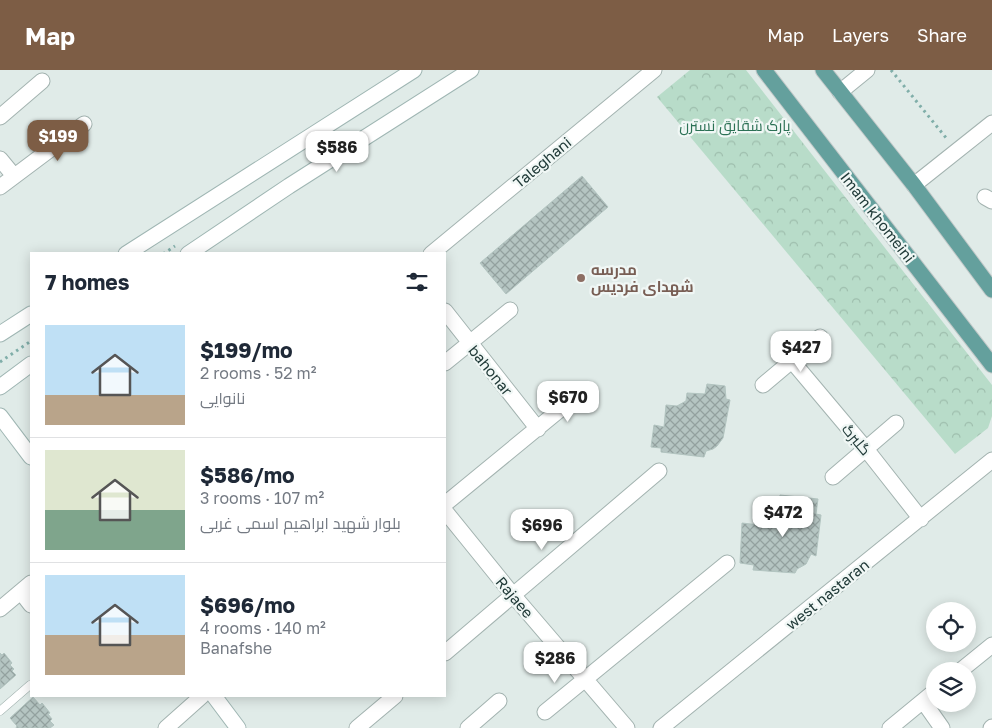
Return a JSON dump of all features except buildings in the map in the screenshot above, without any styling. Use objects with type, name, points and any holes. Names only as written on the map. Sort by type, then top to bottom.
[{"type":"main road","name":"Imam khomeini","points":[[764,70],[992,365]]},
{"type":"main road","points":[[823,70],[992,290]]},
{"type":"street","points":[[129,252],[414,70]]},
{"type":"street","points":[[191,252],[289,186],[471,70]]},
{"type":"street","name":"Taleghani","points":[[433,252],[654,70]]},
{"type":"street","points":[[840,92],[868,70]]},
{"type":"street","points":[[0,117],[42,81]]},
{"type":"street","points":[[914,186],[992,123]]},
{"type":"street","points":[[0,187],[84,124]]},
{"type":"street","points":[[0,159],[14,176]]},
{"type":"street","points":[[446,362],[510,310]]},
{"type":"street","name":"bahonar","points":[[446,313],[538,429]]},
{"type":"street","points":[[0,334],[30,315]]},
{"type":"street","points":[[763,385],[820,337]]},
{"type":"street","name":"گلبرگ","points":[[792,361],[866,449],[921,519]]},
{"type":"street","points":[[0,387],[30,365]]},
{"type":"street","points":[[446,503],[579,394]]},
{"type":"street","points":[[0,416],[30,456]]},
{"type":"street","points":[[834,477],[896,423]]},
{"type":"street","name":"west nastaran","points":[[662,728],[992,460]]},
{"type":"street","points":[[446,652],[659,471]]},
{"type":"street","name":"Rajaee","points":[[446,512],[513,595],[627,728]]},
{"type":"street","points":[[545,712],[727,563]]},
{"type":"street","points":[[0,609],[26,587],[30,601]]},
{"type":"street","points":[[971,662],[992,645]]},
{"type":"street","points":[[166,728],[201,697]]},
{"type":"street","points":[[215,697],[238,728]]},
{"type":"street","points":[[357,728],[393,697]]},
{"type":"street","points":[[890,728],[926,698]]},
{"type":"street","points":[[468,728],[500,701]]},
{"type":"street","points":[[936,712],[942,728]]},
{"type":"lane","points":[[0,711],[30,685]]},
{"type":"path","points":[[891,70],[957,152]]},
{"type":"path","points":[[0,362],[30,342]]},
{"type":"green space","name":"پارک شقایق نسترن","points":[[690,70],[746,70],[992,385],[992,416],[988,428],[955,454],[657,97]]},
{"type":"place","name":"مدرسه شهدای فردیس","points":[[581,278]]}]
